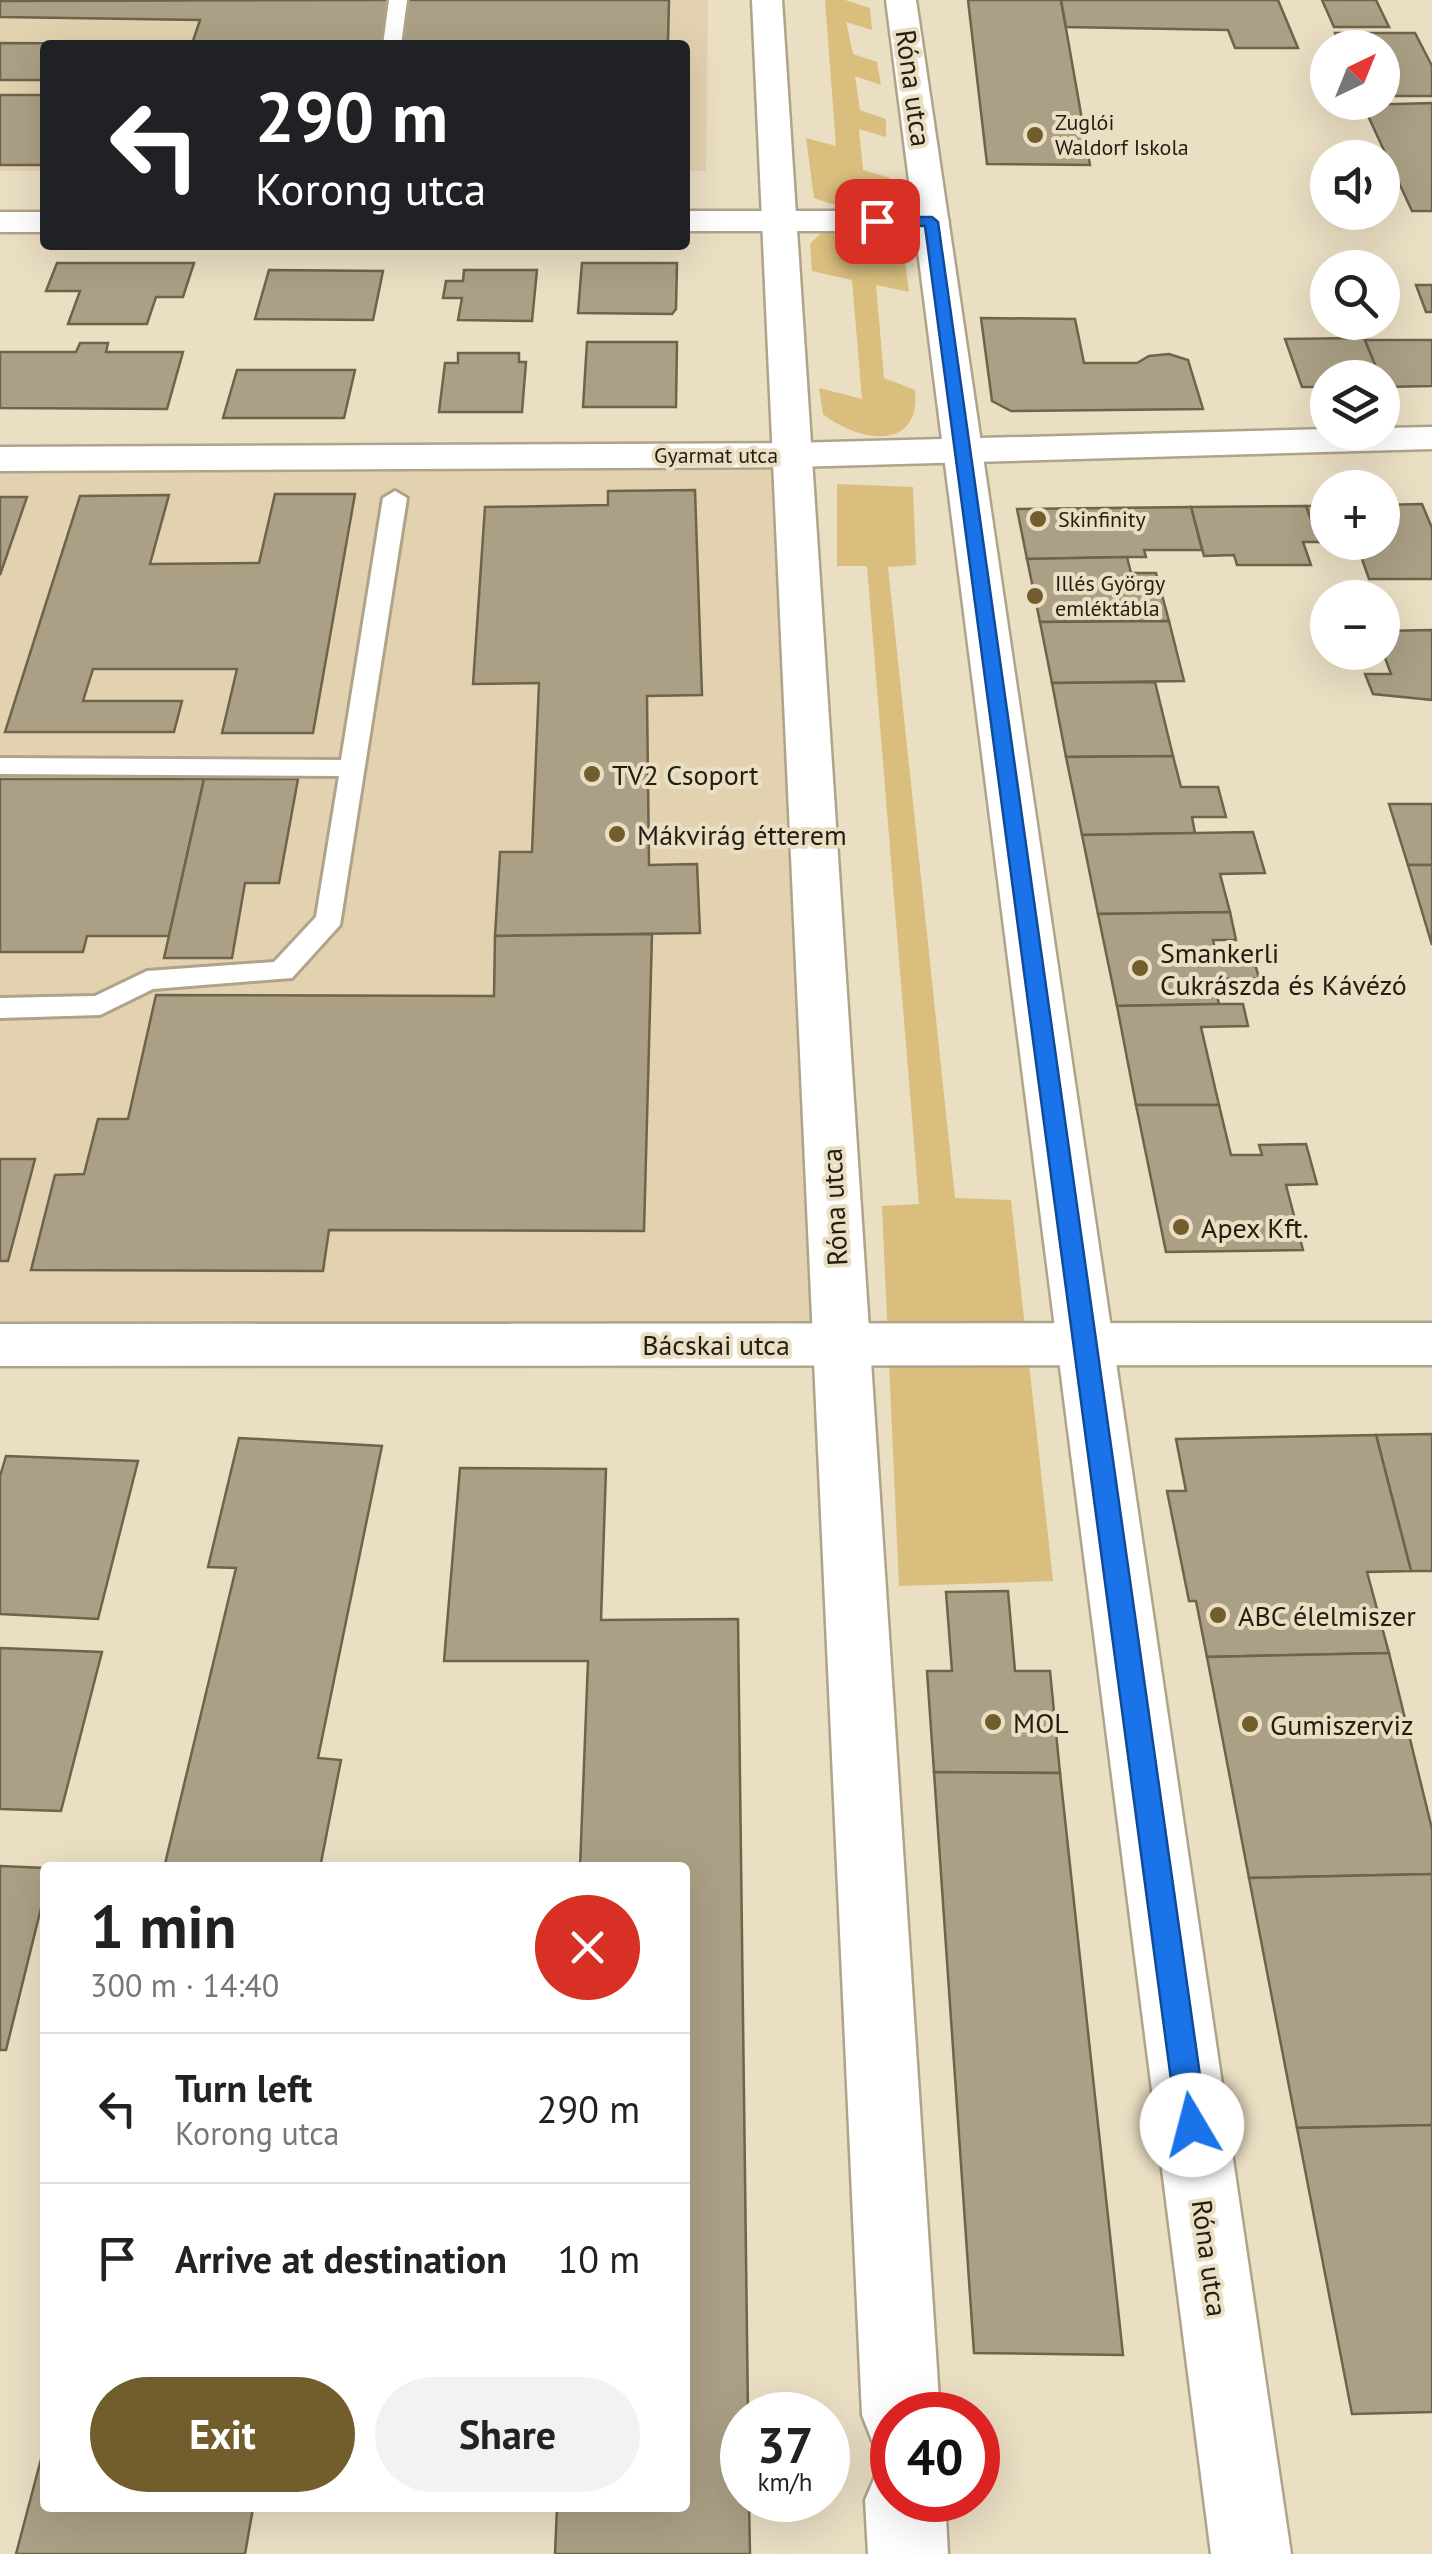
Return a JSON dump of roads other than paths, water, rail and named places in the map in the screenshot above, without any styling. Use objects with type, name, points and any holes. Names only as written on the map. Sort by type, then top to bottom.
[{"type":"street","name":"Róna utca","points":[[767,0],[900,2392]]},
{"type":"street","name":"Róna utca","points":[[902,0],[1251,2554]]},
{"type":"street","points":[[690,221],[932,222]]},
{"type":"street","points":[[0,222],[40,222]]},
{"type":"street","name":"Gyarmat utca","points":[[0,459],[792,455],[1432,438]]},
{"type":"street","name":"Bácskai utca","points":[[0,1345],[1432,1344]]},
{"type":"street","points":[[906,2522],[908,2554]]},
{"type":"lane","points":[[393,40],[398,0]]},
{"type":"lane","points":[[0,1008],[100,1004],[147,980],[282,972],[330,919],[395,498]]},
{"type":"lane","points":[[0,766],[352,768]]},
{"type":"place","name":"Zuglói Waldorf Iskola","points":[[1035,135]]},
{"type":"place","name":"Skinfinity","points":[[1038,519]]},
{"type":"place","name":"Illés György emléktábla","points":[[1035,596]]},
{"type":"place","name":"TV2 Csoport","points":[[592,774]]},
{"type":"place","name":"Mákvirág étterem","points":[[617,834]]},
{"type":"place","name":"Smankerli Cukrászda és Kávézó","points":[[1140,968]]},
{"type":"place","name":"Apex Kft.","points":[[1181,1227]]},
{"type":"place","name":"ABC élelmiszer","points":[[1218,1615]]},
{"type":"place","name":"MOL","points":[[993,1722]]},
{"type":"place","name":"Gumiszerviz","points":[[1250,1724]]}]
